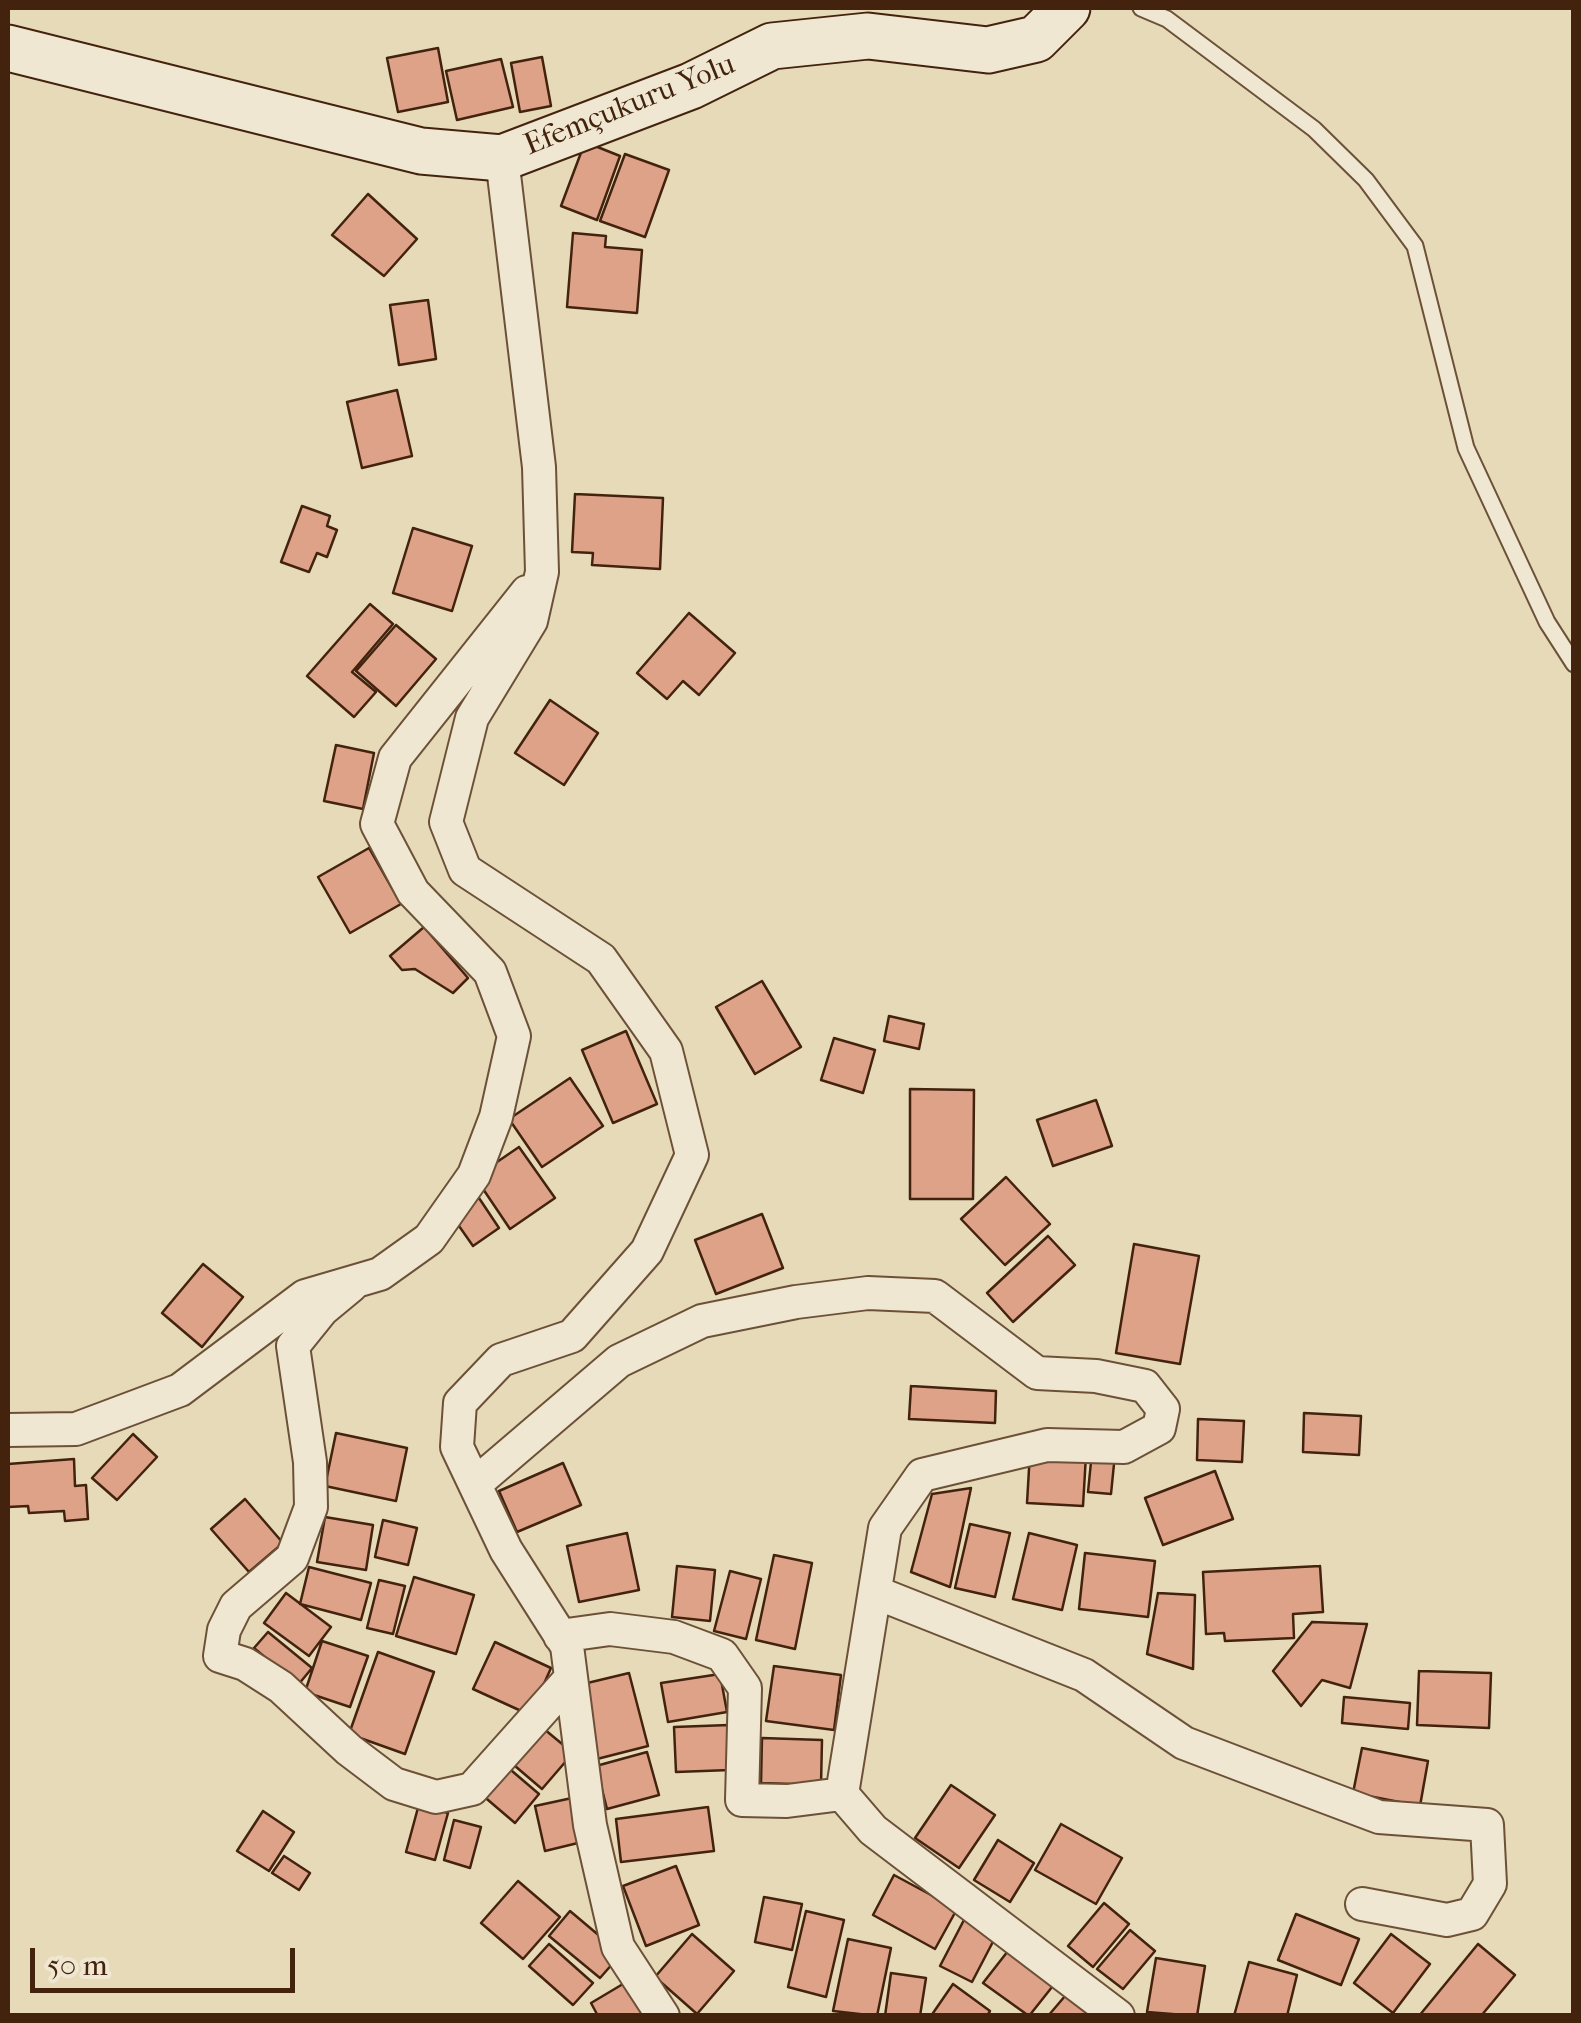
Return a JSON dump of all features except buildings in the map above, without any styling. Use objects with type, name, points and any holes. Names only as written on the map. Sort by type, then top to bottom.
[{"type":"street","name":"Efemçukuru Yolu","points":[[8,48],[420,151],[502,158],[691,86],[772,46],[868,36],[988,50],[1036,39],[1067,8]]},
{"type":"street","points":[[502,158],[539,467],[542,572],[531,621],[472,718],[446,822],[465,870],[601,959],[666,1051],[692,1155],[647,1251],[572,1336],[501,1360],[460,1403],[456,1447],[506,1550],[566,1646],[590,1824],[618,1948],[663,2016]]},
{"type":"street","points":[[8,1430],[76,1429],[180,1390],[305,1296],[380,1274],[429,1239],[474,1175],[496,1117],[514,1036],[490,972],[413,892],[377,824],[395,758],[450,694],[542,572]]},
{"type":"street","points":[[358,1280],[322,1310],[294,1346],[310,1462],[311,1507],[292,1558],[236,1606],[224,1630],[220,1656],[245,1664],[281,1686],[349,1750],[394,1784],[436,1797],[472,1789],[570,1678]]},
{"type":"street","points":[[475,1484],[619,1361],[702,1321],[868,1294],[935,1296],[1037,1373],[1096,1376],[1145,1386],[1162,1409],[1159,1428],[1124,1447],[1047,1445],[922,1475],[884,1528],[878,1593],[842,1794],[872,1830],[1118,2016]]},
{"type":"street","points":[[878,1593],[1084,1676],[1184,1742],[1317,1794],[1380,1817],[1487,1825],[1490,1884],[1472,1914],[1446,1920],[1362,1904]]},
{"type":"street","points":[[560,1636],[610,1629],[674,1637],[722,1654],[745,1688],[742,1800],[787,1801],[842,1794]]},
{"type":"lane","points":[[1141,8],[1167,20],[1314,129],[1366,180],[1415,246],[1466,448],[1525,577],[1574,664]]}]
